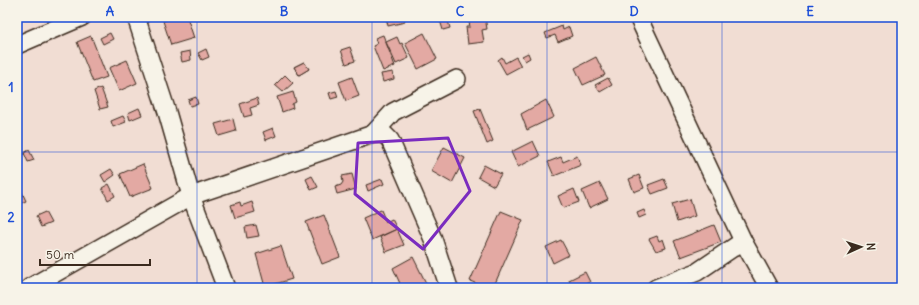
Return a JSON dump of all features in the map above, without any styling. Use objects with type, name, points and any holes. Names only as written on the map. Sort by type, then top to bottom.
[{"type":"street","points":[[17,45],[82,17]]},
{"type":"street","points":[[136,17],[167,112],[190,196],[226,288]]},
{"type":"street","points":[[638,17],[743,241],[769,288]]},
{"type":"street","points":[[373,134],[393,112],[457,79]]},
{"type":"street","points":[[29,288],[190,196],[373,134],[384,134],[390,140],[433,239],[449,288]]},
{"type":"street","points":[[656,288],[697,272],[743,241]]},
{"type":"highlighted area","points":[[448,138],[470,191],[423,249],[355,194],[358,143]]},
{"type":"building","points":[[174,17],[187,17],[194,38],[171,45],[163,21]]},
{"type":"building","points":[[386,17],[404,17],[405,22],[388,26]]},
{"type":"building","points":[[439,17],[447,17],[450,28],[443,30]]},
{"type":"building","points":[[468,17],[485,17],[487,29],[482,30],[484,42],[468,44],[466,27],[470,27]]},
{"type":"building","points":[[562,26],[563,30],[569,27],[572,36],[558,42],[555,35],[547,38],[545,33]]},
{"type":"building","points":[[110,33],[113,39],[103,44],[100,38]]},
{"type":"building","points":[[424,33],[437,59],[418,69],[405,43]]},
{"type":"building","points":[[383,35],[395,66],[383,71],[373,46],[377,44],[375,38]]},
{"type":"building","points":[[91,36],[107,77],[93,82],[77,42]]},
{"type":"building","points":[[397,37],[400,44],[402,43],[409,58],[396,64],[386,42]]},
{"type":"building","points":[[350,47],[355,61],[346,64],[341,50]]},
{"type":"building","points":[[206,49],[209,57],[202,60],[198,53]]},
{"type":"building","points":[[190,51],[191,60],[182,62],[180,53]]},
{"type":"building","points":[[528,53],[530,58],[525,61],[522,56]]},
{"type":"building","points":[[502,57],[505,63],[516,57],[521,66],[506,74],[498,60]]},
{"type":"building","points":[[596,57],[605,75],[583,85],[575,68]]},
{"type":"building","points":[[127,60],[137,83],[119,91],[109,68]]},
{"type":"building","points":[[304,62],[309,69],[299,75],[294,67]]},
{"type":"building","points":[[304,62],[309,69],[299,75],[294,67]]},
{"type":"building","points":[[393,72],[394,79],[383,82],[381,74]]},
{"type":"building","points":[[285,75],[293,83],[283,92],[275,85]]},
{"type":"building","points":[[352,77],[359,96],[346,101],[339,82]]},
{"type":"building","points":[[608,78],[612,85],[600,92],[595,85]]},
{"type":"building","points":[[101,88],[108,107],[100,109],[94,91]]},
{"type":"building","points":[[336,91],[338,97],[331,99],[329,93]]},
{"type":"building","points":[[293,92],[296,102],[292,104],[293,108],[282,112],[277,97]]},
{"type":"building","points":[[196,97],[198,104],[190,106],[188,100]]},
{"type":"building","points":[[257,98],[259,105],[250,108],[252,115],[244,117],[240,104]]},
{"type":"building","points":[[546,100],[554,117],[527,130],[521,114]]},
{"type":"building","points":[[139,108],[142,115],[130,120],[128,113]]},
{"type":"building","points":[[480,109],[493,141],[487,144],[474,111]]},
{"type":"building","points":[[123,116],[126,122],[113,127],[111,121]]},
{"type":"building","points":[[233,119],[236,131],[219,136],[215,124]]},
{"type":"building","points":[[273,128],[276,136],[266,140],[263,132]]},
{"type":"building","points":[[533,141],[540,156],[518,167],[511,152]]},
{"type":"building","points":[[444,147],[465,158],[452,183],[431,171]]},
{"type":"building","points":[[29,150],[34,160],[28,162],[24,153]]},
{"type":"building","points":[[577,156],[581,165],[554,176],[548,162],[561,157],[563,162]]},
{"type":"building","points":[[143,164],[153,188],[130,197],[120,174]]},
{"type":"building","points":[[484,165],[501,174],[494,186],[478,177]]},
{"type":"building","points":[[111,169],[115,175],[105,182],[101,175]]},
{"type":"building","points":[[352,174],[356,189],[337,194],[335,187],[341,185],[343,182],[342,176]]},
{"type":"building","points":[[639,175],[644,188],[634,192],[629,179]]},
{"type":"building","points":[[312,176],[318,187],[311,190],[306,179]]},
{"type":"building","points":[[382,179],[384,184],[368,191],[366,185]]},
{"type":"building","points":[[664,179],[668,188],[652,194],[648,185]]},
{"type":"building","points":[[600,183],[608,199],[589,208],[582,191]]},
{"type":"building","points":[[109,184],[115,196],[108,200],[102,188]]},
{"type":"building","points":[[574,189],[579,202],[563,208],[558,196]]},
{"type":"building","points":[[21,190],[26,201],[17,205],[17,191]]},
{"type":"building","points":[[690,199],[695,216],[677,222],[672,204]]},
{"type":"building","points":[[240,202],[241,206],[252,202],[255,212],[235,218],[231,205]]},
{"type":"building","points":[[381,210],[386,222],[392,219],[397,229],[372,240],[363,218]]},
{"type":"building","points":[[644,210],[646,215],[639,218],[637,213]]},
{"type":"building","points":[[501,211],[523,220],[493,288],[487,288],[470,281]]},
{"type":"building","points":[[45,212],[51,223],[41,227],[36,216]]},
{"type":"building","points":[[324,215],[340,257],[322,264],[306,222]]},
{"type":"building","points":[[256,225],[259,236],[247,238],[245,227]]},
{"type":"building","points":[[714,225],[721,242],[681,257],[674,241]]},
{"type":"building","points":[[397,229],[404,245],[386,252],[380,237]]},
{"type":"building","points":[[657,236],[659,241],[663,239],[666,248],[656,251],[649,239]]},
{"type":"building","points":[[561,240],[569,255],[553,263],[546,247]]},
{"type":"building","points":[[281,246],[292,279],[265,287],[256,254]]},
{"type":"building","points":[[413,257],[427,285],[421,288],[402,288],[393,268]]},
{"type":"building","points":[[585,272],[590,282],[583,285],[584,288],[572,288],[569,280]]}]
